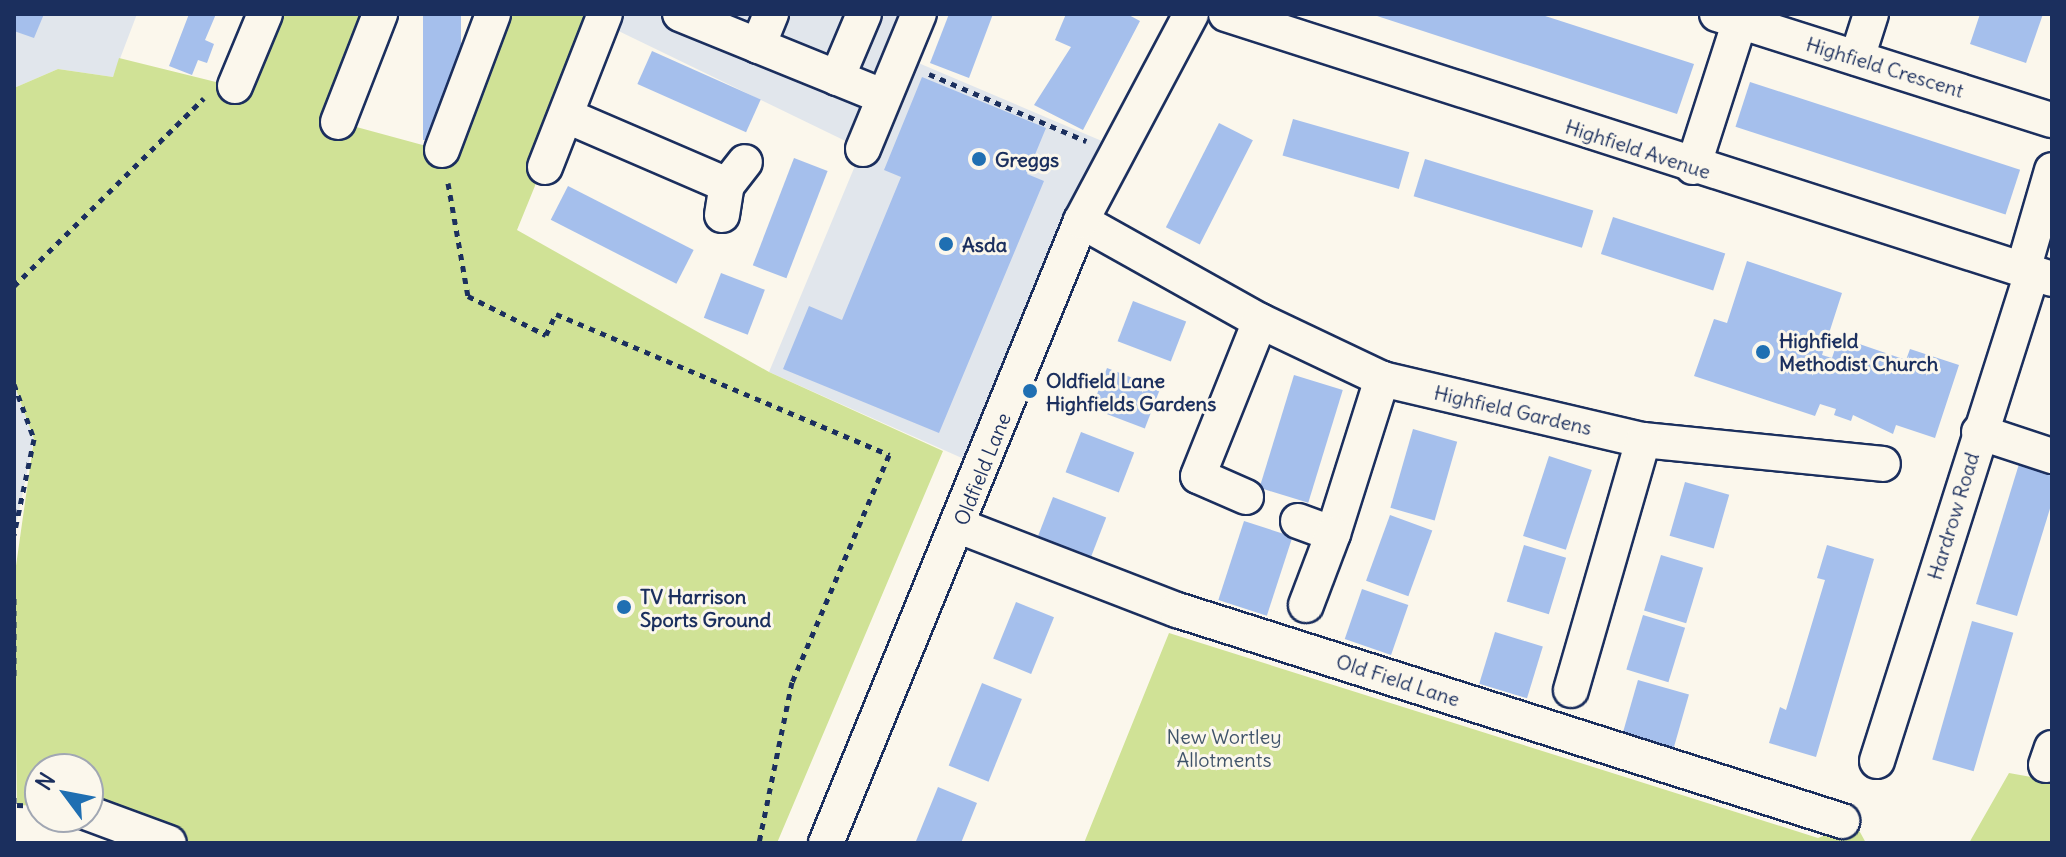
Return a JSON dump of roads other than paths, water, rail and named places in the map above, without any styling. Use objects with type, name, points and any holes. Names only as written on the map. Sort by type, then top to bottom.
[{"type":"street","points":[[235,86],[265,14]]},
{"type":"street","points":[[338,122],[380,14]]},
{"type":"street","points":[[442,150],[493,14]]},
{"type":"street","points":[[545,167],[605,14]]},
{"type":"street","points":[[680,14],[884,97]]},
{"type":"street","points":[[758,46],[771,14]]},
{"type":"street","points":[[837,78],[864,14]]},
{"type":"street","points":[[863,149],[919,14]]},
{"type":"street","name":"Oldfield Lane","points":[[826,843],[959,526],[1081,221],[1114,153],[1191,14]]},
{"type":"street","name":"Highfield Avenue","points":[[1226,14],[1693,167],[2036,274]]},
{"type":"street","points":[[1857,58],[1871,14]]},
{"type":"street","points":[[1693,167],[1733,17]]},
{"type":"street","name":"Highfield Crescent","points":[[1733,17],[2052,120]]},
{"type":"street","points":[[567,116],[732,187]]},
{"type":"street","name":"Hardrow Road","points":[[1877,761],[1979,432],[2036,274],[2052,170]]},
{"type":"street","name":"Highfield Gardens","points":[[1081,221],[1260,321],[1382,379],[1643,440],[1883,464]]},
{"type":"street","points":[[1246,497],[1198,476],[1260,321]]},
{"type":"street","points":[[1306,605],[1333,534],[1382,379]]},
{"type":"street","points":[[1979,432],[2052,456]]},
{"type":"street","points":[[1571,690],[1643,440]]},
{"type":"street","points":[[1298,521],[1333,534]]},
{"type":"street","name":"Old Field Lane","points":[[959,526],[1177,610],[1842,821]]},
{"type":"street","points":[[104,819],[169,843]]},
{"type":"place","name":"Greggs","points":[[979,159]]},
{"type":"place","name":"Asda","points":[[946,244]]},
{"type":"place","name":"Highfield Methodist Church","points":[[1763,352]]},
{"type":"place","name":"Oldfield Lane Highfields Gardens","points":[[1030,391]]},
{"type":"place","name":"TV Harrison Sports Ground","points":[[624,607]]},
{"type":"park label","name":"New Wortley Allotments","points":[[1224,748]]}]
